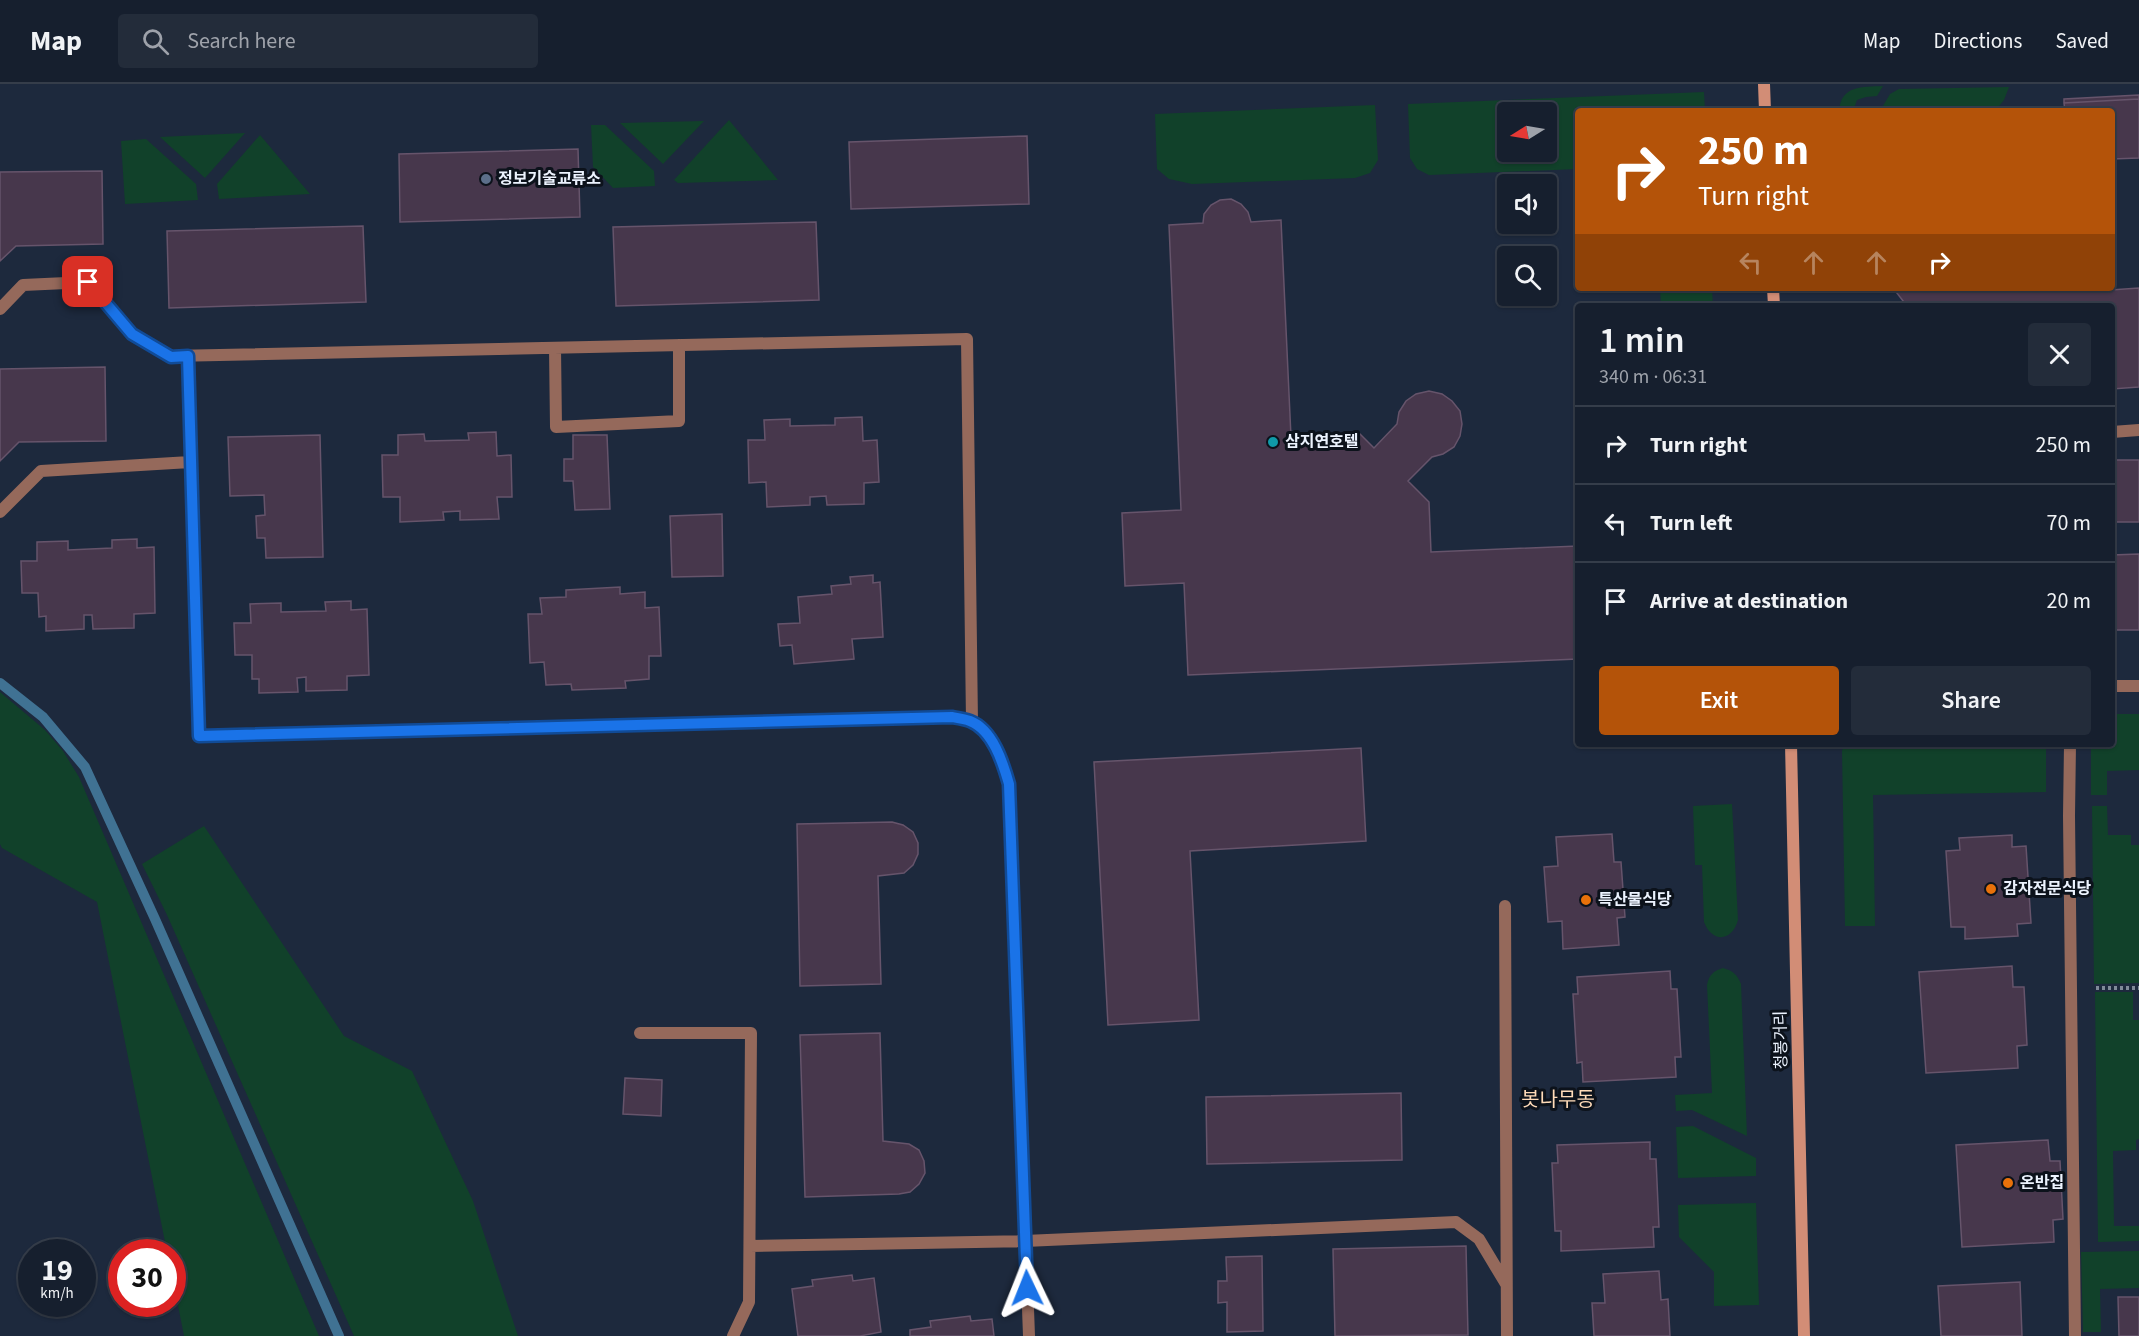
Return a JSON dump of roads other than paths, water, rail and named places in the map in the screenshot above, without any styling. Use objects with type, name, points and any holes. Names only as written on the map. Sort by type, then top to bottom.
[{"type":"street","points":[[1764,84],[1765,108]]},
{"type":"street","points":[[0,309],[23,285],[88,282],[132,334],[171,357],[967,339],[972,722]]},
{"type":"street","points":[[555,348],[556,427],[679,421],[679,345]]},
{"type":"street","points":[[188,356],[199,736],[952,717],[972,722],[988,737],[999,753],[1009,784],[1029,1336]]},
{"type":"street","points":[[2115,432],[2139,430]]},
{"type":"street","points":[[0,512],[41,471],[190,462]]},
{"type":"street","points":[[2115,686],[2139,686]]},
{"type":"street","name":"청봉거리","points":[[1791,747],[1804,1336]]},
{"type":"street","points":[[2070,747],[2075,1336]]},
{"type":"street","points":[[1505,906],[1507,1336]]},
{"type":"street","points":[[640,1033],[751,1033],[749,1302],[733,1336]]},
{"type":"street","points":[[750,1246],[1026,1241],[1456,1222],[1479,1239],[1506,1284]]},
{"type":"waterway","points":[[0,683],[43,717],[85,767],[155,919],[339,1336]]},
{"type":"place","name":"정보기술교류소","points":[[486,179]]},
{"type":"place","name":"삼지연호텔","points":[[1273,442]]},
{"type":"place","name":"감자전문식당","points":[[1991,889]]},
{"type":"place","name":"특산물식당","points":[[1586,900]]},
{"type":"place","name":"온반집","points":[[2008,1183]]},
{"type":"district","name":"봇나무동","points":[[1558,1100]]}]
